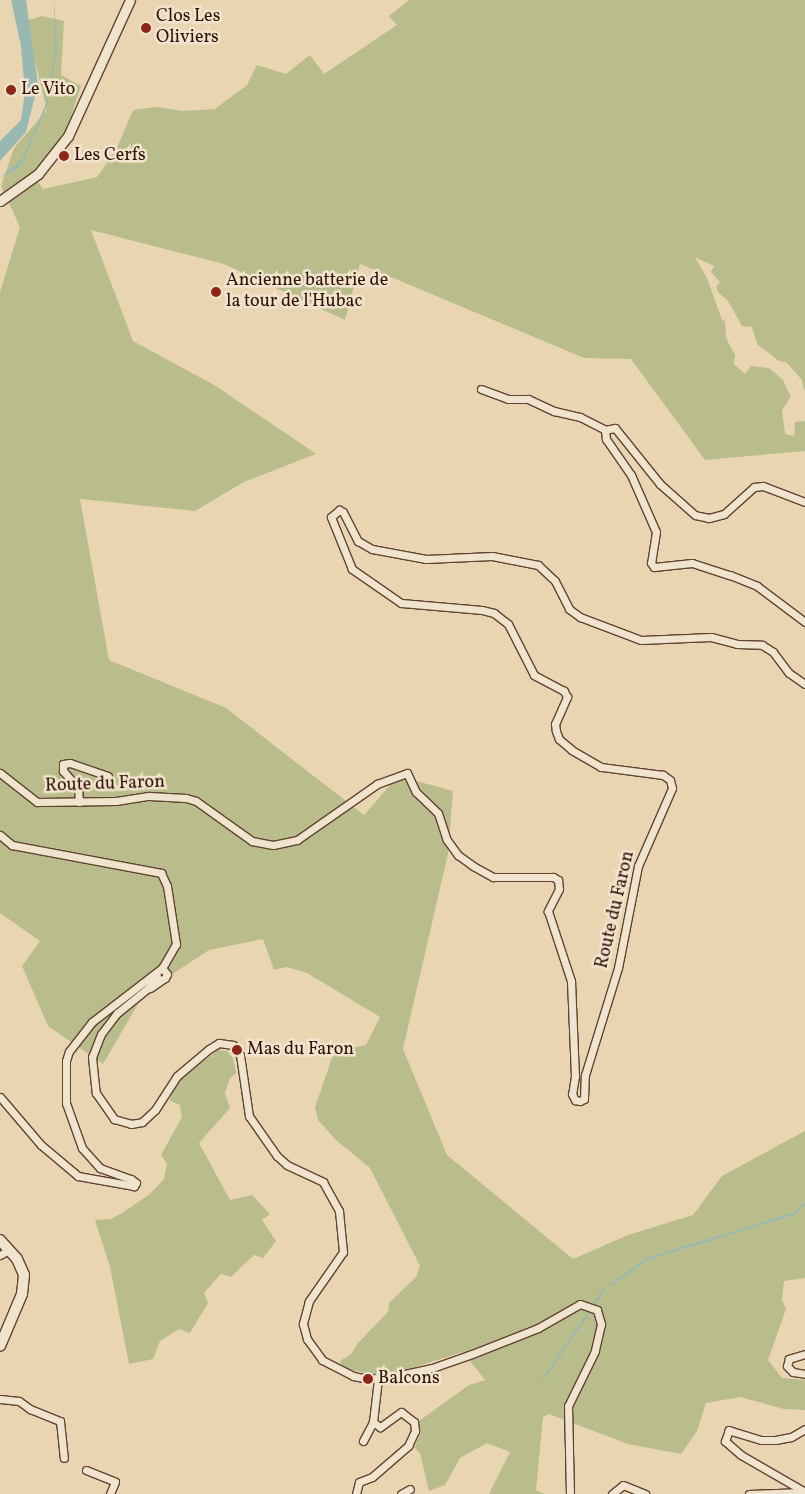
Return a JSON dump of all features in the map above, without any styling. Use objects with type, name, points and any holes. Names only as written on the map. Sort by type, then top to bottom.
[{"type":"main road","points":[[0,1240],[4,1252],[21,1264],[24,1281],[0,1346]]},
{"type":"street","points":[[0,200],[38,174],[68,136],[130,0]]},
{"type":"street","points":[[480,389],[508,399],[528,398],[554,411],[580,417],[605,430],[614,428],[660,484],[695,515],[709,518],[724,514],[746,492],[763,486],[805,502]]},
{"type":"street","points":[[605,430],[606,439],[632,475],[656,532],[651,563],[654,567],[692,563],[730,575],[757,586],[805,622]]},
{"type":"street","name":"Route du Faron","points":[[0,773],[37,802],[79,802],[149,796],[196,801],[252,841],[286,844],[310,832],[337,809],[377,784],[407,773],[416,792],[438,814],[447,840],[458,855],[473,866],[493,877],[553,877],[558,880],[559,889],[548,911],[571,981],[575,1076],[572,1094],[575,1100],[580,1101],[584,1099],[585,1075],[618,968],[638,866],[672,788],[670,780],[663,775],[601,768],[572,750],[559,739],[555,724],[567,697],[564,691],[534,675],[508,624],[494,613],[482,610],[401,603],[352,569],[331,517],[339,510],[343,512],[358,541],[372,549],[426,559],[492,556],[538,565],[555,581],[568,609],[580,617],[641,640],[711,637],[737,644],[762,645],[772,652],[789,673],[805,684]]},
{"type":"street","points":[[79,802],[78,788],[63,771],[64,764],[70,763],[108,776]]},
{"type":"street","points":[[0,835],[12,845],[153,870],[164,876],[176,944],[159,971],[92,1022],[69,1051],[64,1071],[66,1102],[82,1148],[100,1168],[131,1179],[136,1184],[134,1186],[78,1176],[41,1145],[0,1097]]},
{"type":"street","points":[[159,971],[167,974],[165,978],[148,988],[118,1013],[95,1046],[92,1079],[104,1108],[114,1119],[123,1123],[142,1122],[155,1110],[177,1076],[208,1049],[219,1043],[233,1045],[240,1055],[249,1116],[277,1156],[287,1165],[323,1182],[339,1211],[342,1252],[306,1309],[303,1324],[307,1339],[322,1360],[342,1372],[378,1379],[432,1368],[472,1354],[538,1328],[582,1303],[593,1307],[598,1312],[601,1324],[591,1362],[568,1406],[570,1494]]},
{"type":"street","points":[[805,1354],[789,1358],[787,1366],[793,1372],[805,1374]]},
{"type":"street","points":[[363,1441],[373,1422],[378,1379]]},
{"type":"street","points":[[0,1399],[19,1401],[35,1412],[60,1421],[64,1458]]},
{"type":"street","points":[[356,1494],[359,1482],[372,1477],[408,1446],[415,1431],[414,1422],[402,1412],[380,1427],[373,1422]]},
{"type":"street","points":[[805,1429],[792,1438],[775,1440],[761,1440],[729,1430],[725,1442],[731,1448],[805,1492]]},
{"type":"street","points":[[86,1470],[115,1482],[110,1494]]},
{"type":"street","points":[[612,1494],[623,1485],[645,1494]]},
{"type":"street","points":[[401,1494],[410,1489]]},
{"type":"street","points":[[749,1494],[805,1492]]},
{"type":"green space","points":[[409,0],[805,0],[804,390],[802,380],[786,362],[779,361],[757,344],[752,327],[742,326],[728,301],[718,292],[716,287],[720,282],[711,272],[714,266],[695,257],[707,278],[722,320],[725,321],[726,338],[735,355],[734,364],[745,374],[751,366],[769,368],[783,380],[791,397],[782,410],[785,434],[794,436],[795,422],[805,421],[805,451],[705,460],[631,359],[584,358],[360,264],[345,320],[224,264],[91,230],[133,341],[216,386],[316,454],[244,482],[195,511],[80,499],[109,660],[226,708],[364,815],[398,776],[453,791],[448,854],[403,1049],[447,1155],[573,1259],[628,1235],[693,1215],[722,1176],[805,1131],[805,1278],[784,1281],[782,1300],[786,1309],[768,1360],[782,1378],[805,1380],[805,1410],[784,1409],[740,1397],[706,1403],[697,1431],[681,1454],[628,1444],[549,1414],[543,1417],[536,1490],[545,1494],[489,1494],[510,1452],[487,1443],[460,1458],[445,1485],[429,1491],[420,1453],[414,1447],[421,1433],[419,1421],[469,1385],[485,1380],[463,1352],[412,1368],[372,1375],[342,1367],[340,1361],[351,1354],[358,1343],[388,1312],[389,1303],[416,1277],[420,1266],[370,1168],[336,1140],[318,1120],[315,1107],[334,1052],[366,1045],[380,1017],[307,973],[287,967],[274,970],[263,939],[209,950],[145,992],[103,1064],[48,1026],[22,966],[40,941],[0,913],[0,292],[20,227],[1,186],[14,148],[47,110],[25,21],[42,16],[64,21],[61,75],[81,86],[68,126],[59,143],[32,173],[43,189],[97,177],[116,150],[133,110],[157,107],[182,111],[215,109],[247,85],[257,65],[286,74],[310,55],[324,74],[397,25],[389,16]]},
{"type":"green space","points":[[218,1050],[227,1051],[233,1058],[236,1073],[230,1078],[225,1093],[230,1108],[199,1143],[230,1200],[252,1195],[270,1214],[262,1220],[276,1241],[263,1258],[254,1255],[231,1277],[221,1274],[204,1293],[208,1303],[190,1333],[179,1329],[160,1341],[153,1359],[129,1364],[110,1267],[95,1220],[111,1219],[122,1213],[150,1194],[164,1179],[167,1164],[161,1155],[182,1117],[180,1105],[170,1101],[172,1091],[179,1080]]},
{"type":"water","points":[[11,0],[26,0],[38,84],[26,132],[0,161],[0,141],[21,120],[25,92],[21,46]]},
{"type":"water","points":[[54,0],[57,49],[47,106],[23,162],[18,168],[0,178],[22,159],[46,104],[55,51]]},
{"type":"waterway","points":[[611,1285],[647,1259],[793,1214],[805,1204]]},
{"type":"waterway","points":[[593,1307],[605,1288]]},
{"type":"waterway","points":[[544,1378],[590,1311]]},
{"type":"place","name":"Clos Les Oliviers","points":[[146,28]]},
{"type":"place","name":"Le Vito","points":[[11,90]]},
{"type":"place","name":"Les Cerfs","points":[[64,156]]},
{"type":"place","name":"Ancienne batterie de la tour de l'Hubac","points":[[216,292]]},
{"type":"place","name":"Mas du Faron","points":[[237,1050]]},
{"type":"place","name":"Balcons","points":[[368,1379]]}]
